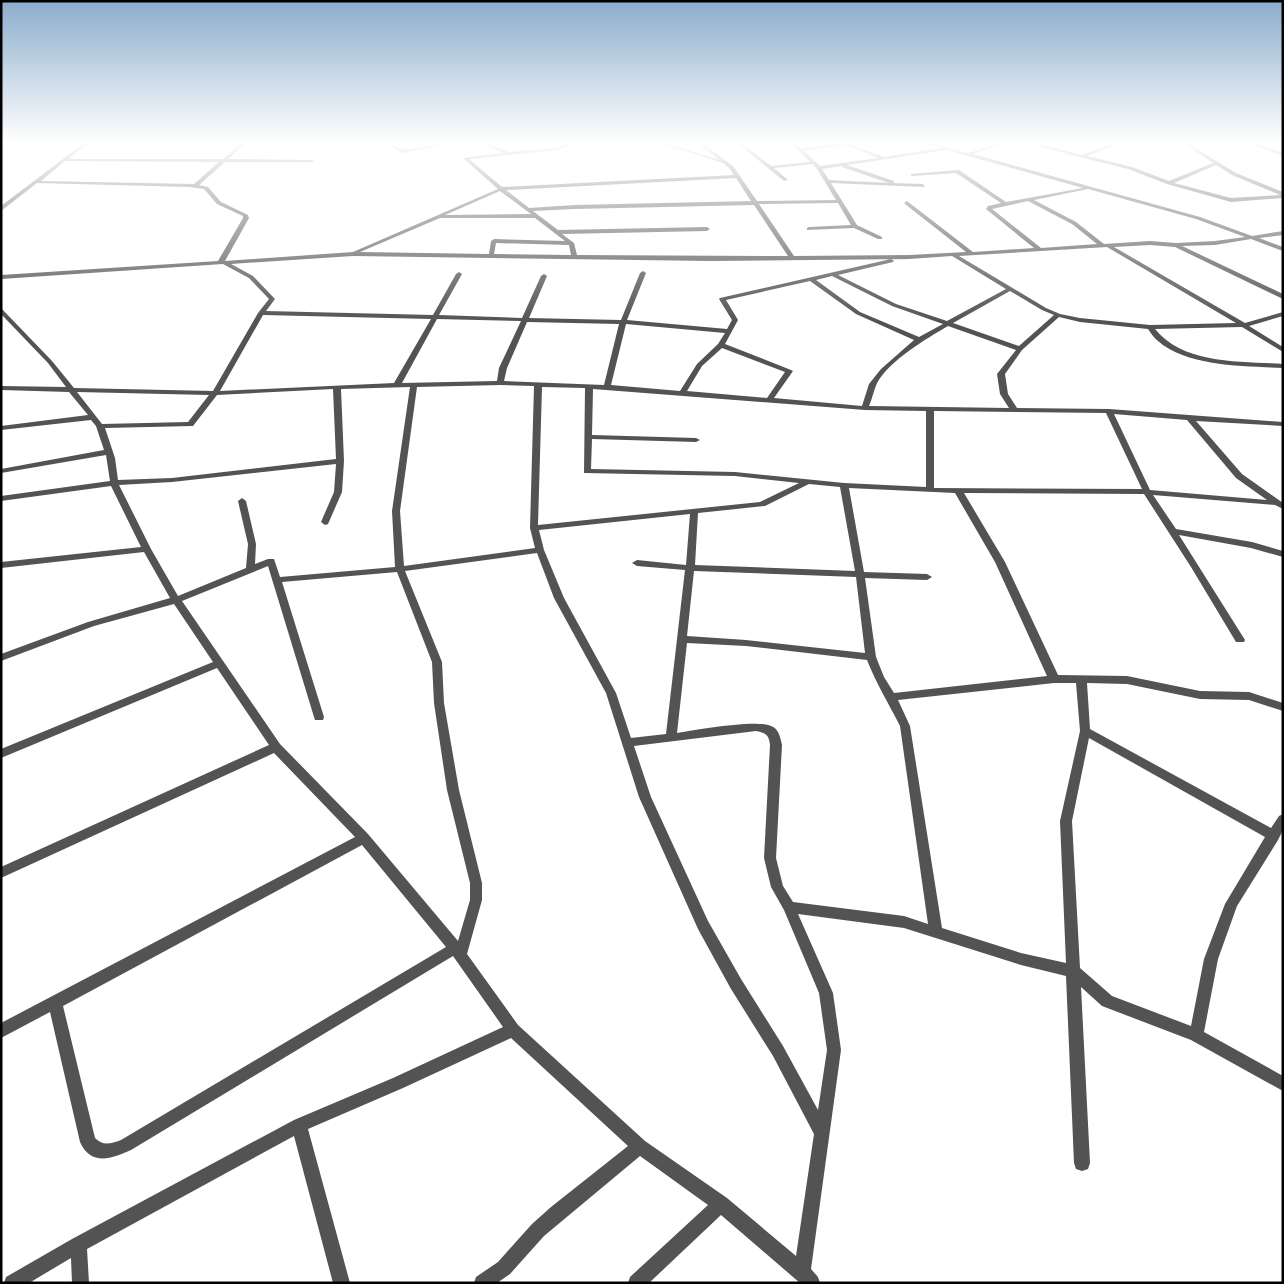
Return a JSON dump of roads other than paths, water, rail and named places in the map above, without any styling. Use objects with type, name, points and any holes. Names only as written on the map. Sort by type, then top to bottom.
[{"type":"street","points":[[219,203],[245,215],[246,218],[221,261]]},
{"type":"street","points":[[353,254],[470,203]]},
{"type":"street","points":[[520,203],[571,243],[575,258]]},
{"type":"street","points":[[529,210],[574,207],[755,203],[792,258]]},
{"type":"street","points":[[842,203],[855,226]]},
{"type":"street","points":[[907,203],[971,253]]},
{"type":"street","points":[[1004,203],[989,209],[1039,249]]},
{"type":"street","points":[[1035,203],[1074,224],[1105,246],[1245,325],[1283,350]]},
{"type":"street","points":[[1141,203],[1198,218],[1283,249]]},
{"type":"street","points":[[436,218],[536,216]]},
{"type":"street","points":[[809,229],[855,226],[880,238]]},
{"type":"street","points":[[557,232],[707,230]]},
{"type":"street","points":[[1,277],[221,261],[353,254],[575,258],[909,256],[1150,243],[1176,245],[1256,238],[1283,233]]},
{"type":"street","points":[[491,257],[494,241],[571,243]]},
{"type":"street","points":[[1176,245],[1283,297]]},
{"type":"street","points":[[952,254],[1058,315],[1150,327],[1245,325],[1283,314]]},
{"type":"street","points":[[682,393],[699,365],[721,345],[735,320],[722,299],[812,280],[909,256]]},
{"type":"street","points":[[1,428],[96,422],[190,424],[215,393],[272,299],[251,276],[221,261]]},
{"type":"street","points":[[607,387],[622,322],[643,273]]},
{"type":"street","points":[[397,385],[459,274]]},
{"type":"street","points":[[832,274],[894,306],[1020,349]]},
{"type":"street","points":[[500,383],[503,368],[544,276]]},
{"type":"street","points":[[812,280],[858,314],[919,340]]},
{"type":"street","points":[[864,408],[882,370],[919,340],[1010,288]]},
{"type":"street","points":[[1,310],[50,362],[96,422],[109,452],[114,483],[146,549],[176,600],[276,747],[364,838],[457,952],[513,1030],[640,1146],[721,1204],[807,1277]]},
{"type":"street","points":[[262,313],[622,322],[730,331]]},
{"type":"street","points":[[1014,409],[1004,394],[1000,374],[1020,349],[1058,315]]},
{"type":"street","points":[[1150,327],[1158,340],[1175,350],[1222,361],[1283,366]]},
{"type":"street","points":[[721,345],[790,370],[769,400]]},
{"type":"street","points":[[1,388],[215,393],[397,385],[538,384],[607,387],[864,408],[1109,411],[1283,424]]},
{"type":"street","points":[[538,384],[534,528],[540,550],[560,598],[611,693],[646,797],[703,925],[736,984],[778,1051],[822,1135]]},
{"type":"street","points":[[55,1003],[88,1142],[96,1150],[107,1153],[134,1140],[457,952],[476,900],[476,883],[453,790],[439,703],[437,662],[400,569],[396,511],[414,385]]},
{"type":"street","points":[[589,386],[587,471],[735,474],[844,485],[930,490],[1147,492],[1279,505]]},
{"type":"street","points":[[325,522],[338,492],[340,461],[337,387]]},
{"type":"street","points":[[930,408],[930,490]]},
{"type":"street","points":[[1109,411],[1147,492],[1240,640]]},
{"type":"street","points":[[1190,418],[1238,476],[1279,505]]},
{"type":"street","points":[[588,437],[696,440]]},
{"type":"street","points":[[1,471],[109,452]]},
{"type":"street","points":[[1,499],[114,483],[164,481],[340,461]]},
{"type":"street","points":[[534,528],[762,504],[808,481]]},
{"type":"street","points":[[844,485],[860,576],[871,657],[905,726],[936,931]]},
{"type":"street","points":[[958,490],[1000,562],[1054,679]]},
{"type":"street","points":[[242,501],[252,544],[250,570]]},
{"type":"street","points":[[671,737],[690,568],[694,512]]},
{"type":"street","points":[[1172,531],[1252,545],[1283,554]]},
{"type":"street","points":[[1,565],[146,549]]},
{"type":"street","points":[[276,580],[400,569],[540,550]]},
{"type":"street","points":[[1,658],[92,624],[176,600],[271,561],[320,717]]},
{"type":"street","points":[[637,563],[690,568],[860,576],[927,577]]},
{"type":"street","points":[[681,639],[746,643],[871,657]]},
{"type":"street","points":[[1,754],[219,663]]},
{"type":"street","points":[[891,697],[1054,679],[1127,680],[1200,695],[1249,696],[1283,707]]},
{"type":"street","points":[[1081,679],[1086,731],[1066,821],[1082,1163]]},
{"type":"street","points":[[627,743],[756,727],[768,729],[774,734],[776,745],[770,858],[777,887],[789,907],[826,993],[834,1050],[822,1135],[807,1277]]},
{"type":"street","points":[[1086,731],[1274,836]]},
{"type":"street","points":[[1,873],[276,747]]},
{"type":"street","points":[[1196,1035],[1211,959],[1231,904],[1283,819]]},
{"type":"street","points":[[1,1031],[364,838]]},
{"type":"street","points":[[789,907],[904,922],[1021,959],[1073,971],[1107,1001],[1196,1035],[1283,1084]]},
{"type":"street","points":[[12,1283],[78,1245],[300,1125],[398,1083],[513,1030]]},
{"type":"street","points":[[300,1125],[342,1283]]},
{"type":"street","points":[[482,1283],[504,1268],[538,1230],[557,1213],[640,1146]]},
{"type":"street","points":[[636,1283],[721,1204]]},
{"type":"street","points":[[78,1245],[81,1283]]}]
